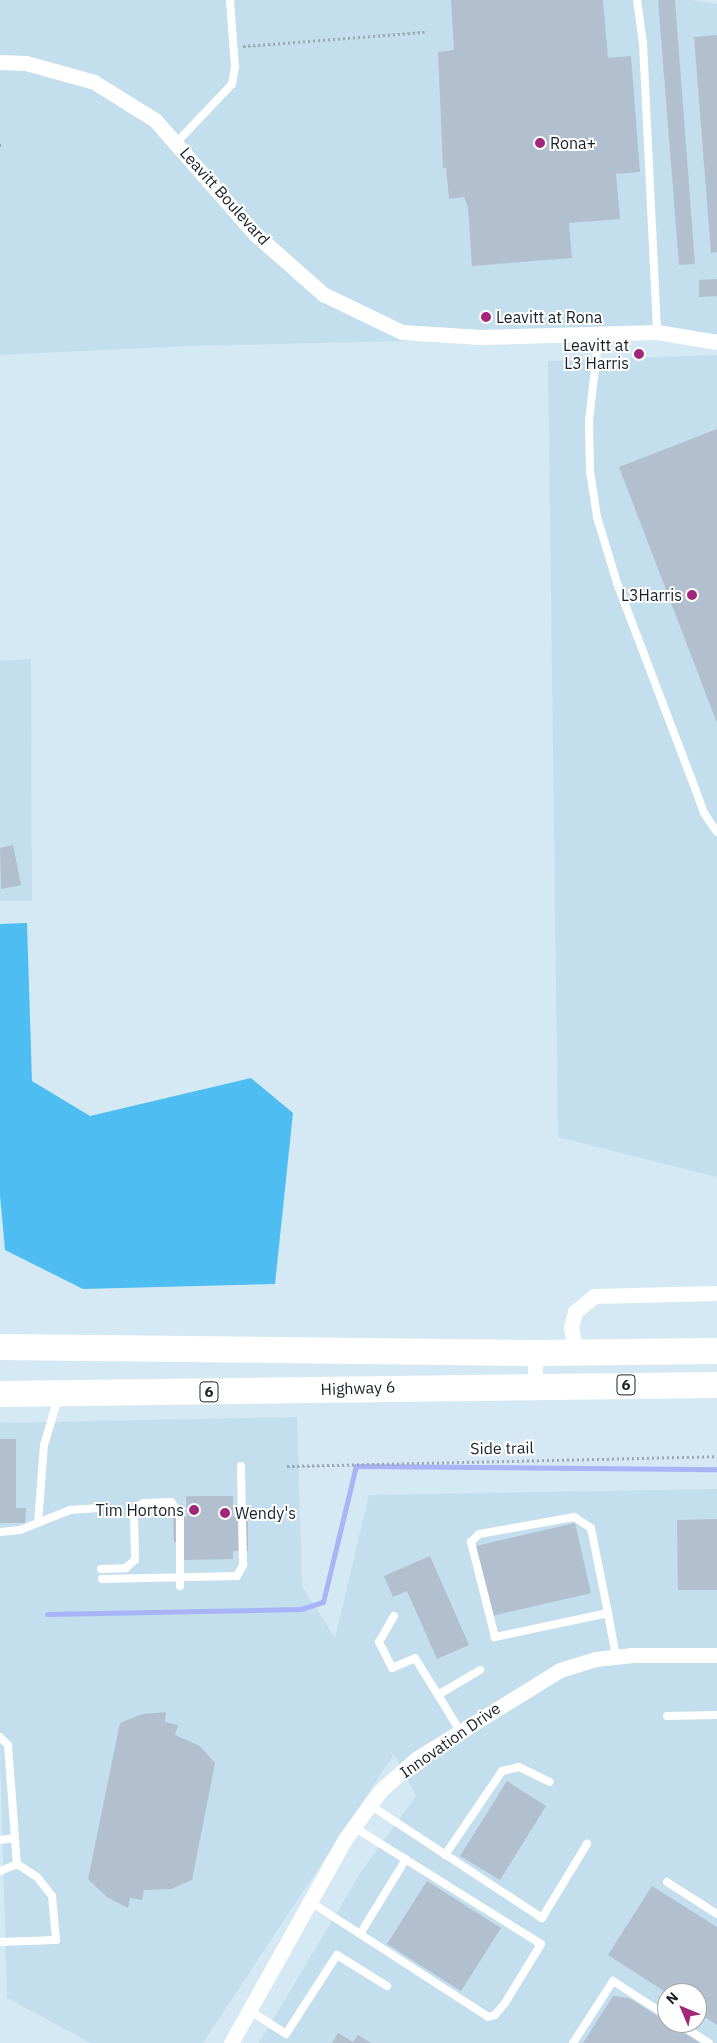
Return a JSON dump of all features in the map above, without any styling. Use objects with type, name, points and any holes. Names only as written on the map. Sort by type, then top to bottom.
[{"type":"highway","name":"6","points":[[0,1347],[535,1353],[717,1351]]},
{"type":"highway","name":"Highway 6","points":[[0,1394],[717,1385]]},
{"type":"street","name":"Leavitt Boulevard","points":[[0,62],[26,63],[94,82],[155,120],[177,142],[256,234],[322,294],[402,332],[480,337],[657,332],[717,342]]},
{"type":"street","points":[[576,1353],[571,1327],[574,1312],[594,1296],[717,1294]]},
{"type":"street","points":[[534,1386],[535,1353]]},
{"type":"street","name":"Innovation Drive","points":[[231,2043],[309,1901],[354,1826],[380,1791],[416,1759],[560,1670],[595,1659],[717,1655]]},
{"type":"lane","points":[[177,142],[232,84],[235,67],[230,0]]},
{"type":"lane","points":[[638,0],[643,43],[657,332]]},
{"type":"lane","points":[[599,334],[589,421],[590,471],[597,517],[617,583],[698,797],[717,832]]},
{"type":"lane","points":[[38,1523],[44,1445],[59,1393]]},
{"type":"lane","points":[[102,1579],[180,1582],[228,1578],[242,1573],[241,1466]]},
{"type":"lane","points":[[101,1569],[126,1568],[135,1560],[134,1514],[138,1506],[144,1503],[171,1502],[180,1514],[180,1582]]},
{"type":"lane","points":[[0,1532],[20,1530],[70,1510],[99,1508]]},
{"type":"lane","points":[[608,1613],[495,1636],[471,1542],[479,1534],[574,1517],[591,1528],[608,1613],[616,1657]]},
{"type":"lane","points":[[394,1616],[379,1642],[392,1668],[415,1658],[460,1731]]},
{"type":"lane","points":[[438,1694],[480,1670]]},
{"type":"lane","points":[[667,1716],[717,1715]]},
{"type":"lane","points":[[0,1737],[8,1745],[17,1864]]},
{"type":"lane","points":[[444,1855],[502,1771],[518,1767],[550,1782]]},
{"type":"lane","points":[[370,1805],[542,1918],[587,1844]]},
{"type":"lane","points":[[309,1901],[488,2017],[494,2015],[505,2003],[541,1944],[354,1826]]},
{"type":"lane","points":[[0,1840],[15,1838]]},
{"type":"lane","points":[[360,1934],[406,1859]]},
{"type":"lane","points":[[0,1871],[17,1864]]},
{"type":"lane","points":[[0,1942],[56,1940],[52,1896],[36,1877],[17,1864]]},
{"type":"lane","points":[[667,1882],[717,1914]]},
{"type":"lane","points":[[281,2043],[338,1956],[387,1986]]},
{"type":"lane","points":[[574,2043],[613,1981],[657,2010]]},
{"type":"lane","points":[[249,2010],[286,2034]]},
{"type":"lane","points":[[693,2033],[708,2043]]},
{"type":"path","points":[[233,47],[424,32]]},
{"type":"path","name":"Side trail","points":[[287,1466],[717,1456]]},
{"type":"shaded area","points":[[0,0],[689,0],[717,4],[717,334],[187,346],[0,355]]},
{"type":"shaded area","points":[[717,355],[717,1177],[558,1137],[548,361]]},
{"type":"shaded area","points":[[31,659],[32,901],[0,901],[0,661]]},
{"type":"shaded area","points":[[27,923],[32,1081],[90,1116],[251,1078],[293,1113],[275,1284],[83,1289],[5,1250],[0,1195],[0,924]]},
{"type":"shaded area","points":[[297,1417],[302,1586],[335,1638],[369,1495],[717,1489],[717,2043],[259,2043],[361,1872],[416,1796],[394,1754],[203,2043],[91,2043],[7,1998],[0,1753],[0,1423]]},
{"type":"building","name":"Rona+","points":[[451,0],[603,0],[608,58],[631,56],[640,172],[616,174],[620,219],[569,223],[572,258],[472,266],[468,207],[464,197],[449,199],[446,168],[443,168],[438,52],[454,50]]},
{"type":"building","points":[[658,0],[675,0],[695,264],[679,265]]},
{"type":"building","points":[[717,35],[717,252],[711,253],[694,37]]},
{"type":"building","points":[[717,279],[717,296],[699,297],[699,280]]},
{"type":"building","name":"L3Harris","points":[[717,429],[717,723],[619,467]]},
{"type":"building","points":[[13,845],[21,885],[1,889],[0,848]]},
{"type":"building","points":[[0,1439],[16,1439],[16,1508],[26,1508],[25,1523],[0,1523]]},
{"type":"building","points":[[186,1496],[233,1496],[233,1517],[248,1517],[248,1551],[233,1551],[233,1559],[184,1560],[184,1542],[174,1542],[173,1517],[187,1517]]},
{"type":"building","points":[[717,1519],[717,1590],[678,1590],[677,1520]]},
{"type":"building","points":[[575,1523],[591,1593],[492,1616],[476,1546]]},
{"type":"building","points":[[430,1556],[469,1645],[437,1659],[407,1591],[393,1597],[384,1576]]},
{"type":"building","points":[[166,1712],[165,1722],[178,1725],[175,1735],[200,1746],[215,1763],[192,1880],[171,1889],[144,1890],[142,1900],[130,1898],[128,1908],[107,1897],[88,1879],[120,1723],[142,1714]]},
{"type":"building","points":[[507,1781],[546,1806],[500,1880],[460,1856]]},
{"type":"building","points":[[427,1881],[501,1928],[461,1991],[387,1944]]},
{"type":"building","points":[[652,1886],[717,1927],[717,2025],[707,2018],[707,1983],[657,1983],[657,1987],[608,1955]]},
{"type":"building","points":[[613,1996],[629,1998],[657,2016],[657,2033],[684,2033],[700,2043],[583,2043]]},
{"type":"building","points":[[338,2033],[353,2042],[358,2035],[371,2043],[332,2043]]},
{"type":"waterway","points":[[47,1614],[301,1609],[323,1602],[356,1466],[717,1469]]},
{"type":"place","name":"Rona+","points":[[540,143]]},
{"type":"place","name":"Leavitt at Rona","points":[[486,317]]},
{"type":"place","name":"Leavitt at L3 Harris","points":[[639,354]]},
{"type":"place","name":"L3Harris","points":[[692,595]]},
{"type":"place","name":"Tim Hortons","points":[[194,1510]]},
{"type":"place","name":"Wendy's","points":[[225,1513]]}]
